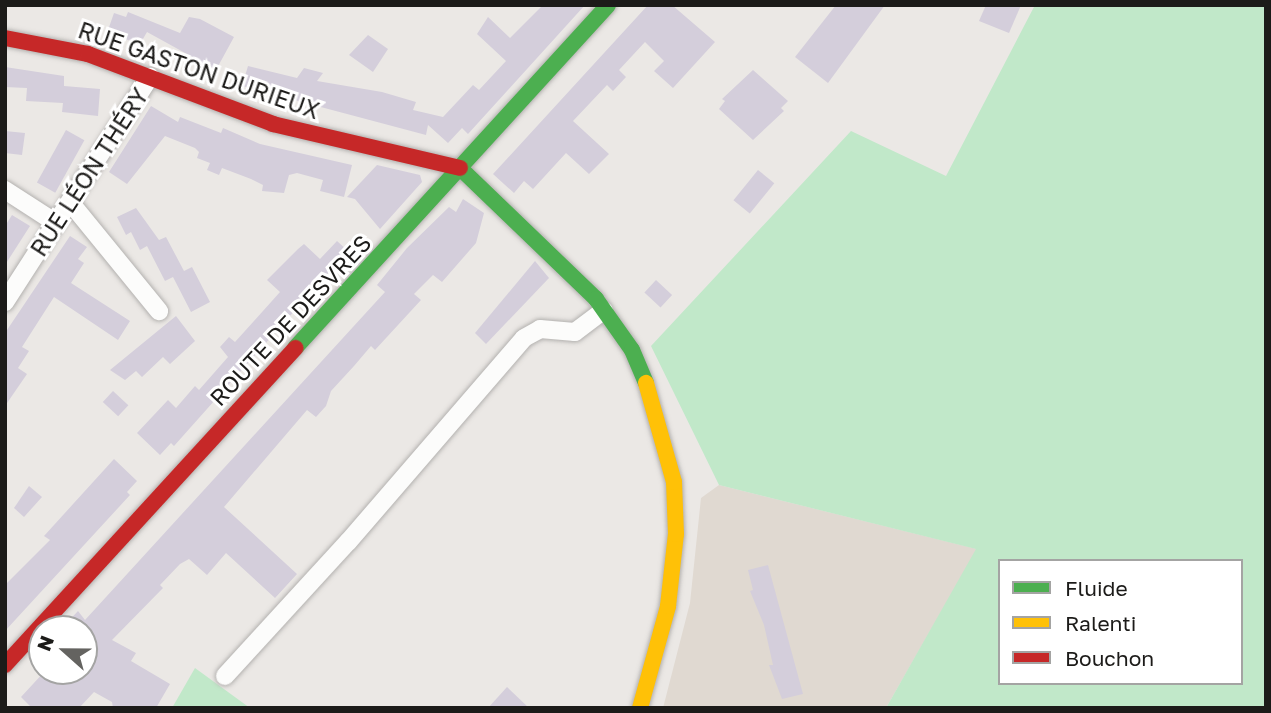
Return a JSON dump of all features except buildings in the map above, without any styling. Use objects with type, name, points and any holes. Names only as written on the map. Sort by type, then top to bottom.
[{"type":"street","name":"ROUTE DE DESVRES","points":[[5,665],[608,5]]},
{"type":"street","name":"RUE GASTON DURIEUX","points":[[5,38],[60,46],[273,124],[460,168]]},
{"type":"street","name":"RUE LÉON THÉRY","points":[[5,302],[150,77]]},
{"type":"street","points":[[460,168],[545,246],[604,310],[642,370],[666,445],[676,498],[670,595],[640,708]]},
{"type":"street","points":[[5,190],[56,223]]},
{"type":"street","points":[[70,202],[159,312]]},
{"type":"street","points":[[225,676],[348,542],[524,338],[540,329],[575,332],[604,310]]},
{"type":"shaded area","points":[[719,485],[977,549],[886,708],[663,708],[690,603],[701,498]]},
{"type":"green space","points":[[1035,5],[1266,5],[1266,708],[886,708],[976,549],[719,485],[651,346],[851,131],[946,176]]},
{"type":"green space","points":[[195,668],[250,708],[172,708]]},
{"type":"traffic: fast","points":[[295,348],[608,5]]},
{"type":"traffic: fast","points":[[460,168],[596,299],[632,350],[646,383]]},
{"type":"traffic: slow","points":[[640,708],[668,606],[676,534],[674,482],[646,383]]},
{"type":"traffic: jam","points":[[5,38],[88,54],[273,124],[460,168]]},
{"type":"traffic: jam","points":[[5,665],[295,348]]}]
